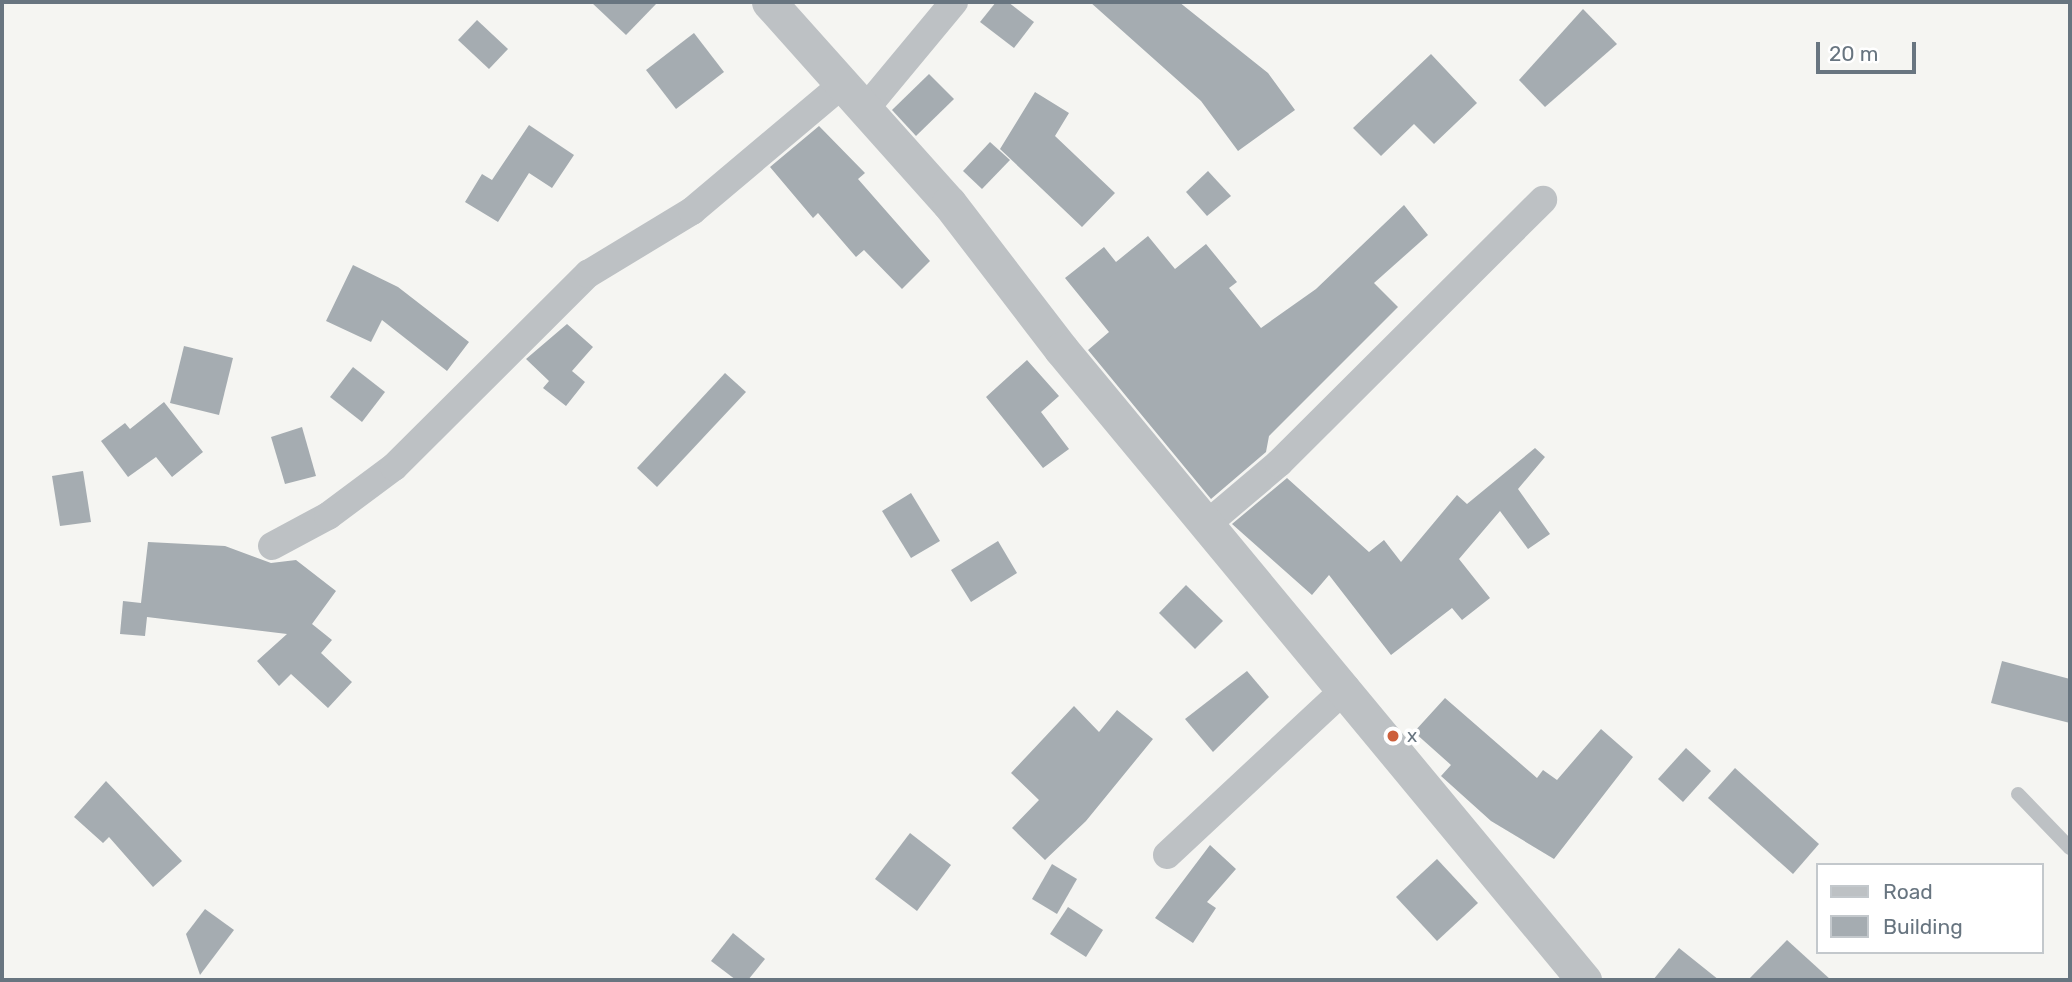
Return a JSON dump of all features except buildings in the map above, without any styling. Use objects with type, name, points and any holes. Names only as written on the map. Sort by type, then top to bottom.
[{"type":"street","points":[[769,2],[855,96],[1206,525],[1346,688],[1584,980]]},
{"type":"street","points":[[272,546],[328,516],[394,467],[588,274],[692,211],[855,96],[954,2]]},
{"type":"street","points":[[1206,525],[1279,463],[1544,200]]},
{"type":"street","points":[[1167,855],[1346,688]]},
{"type":"lane","points":[[2018,794],[2070,848]]},
{"type":"place","name":"x","points":[[1393,736]]}]
